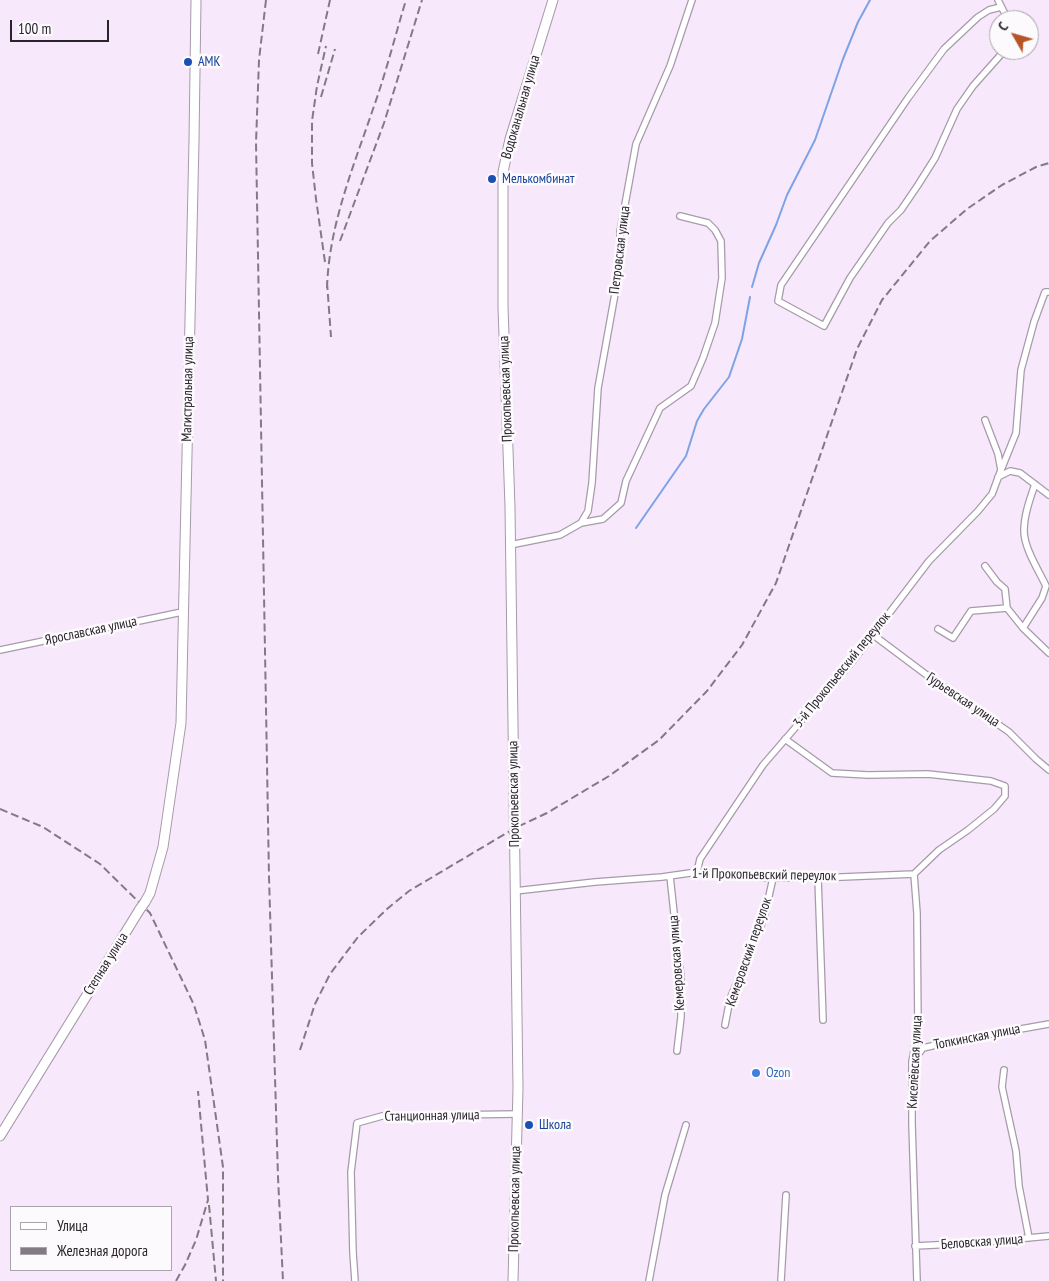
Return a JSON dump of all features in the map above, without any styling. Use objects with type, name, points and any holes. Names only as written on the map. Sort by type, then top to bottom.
[{"type":"main road","name":"Магистральная улица","points":[[173,778],[181,723],[196,0]]},
{"type":"main road","name":"Водоканальная улица","points":[[503,307],[503,172],[510,139],[553,0]]},
{"type":"main road","name":"Прокопьевская улица","points":[[503,307],[510,507],[515,892],[517,1114],[513,1281]]},
{"type":"main road","name":"Степная улица","points":[[0,1136],[150,894],[163,847],[173,778]]},
{"type":"street","name":"Петровская улица","points":[[581,523],[588,511],[592,483],[598,388],[620,266],[620,232],[636,144],[670,66],[692,0]]},
{"type":"street","points":[[998,0],[1002,10]]},
{"type":"street","points":[[996,60],[973,86],[957,109],[935,158],[901,210],[888,223],[850,278],[824,326],[778,300],[781,285],[908,98],[944,49],[978,17],[989,10],[1000,7]]},
{"type":"street","points":[[516,544],[537,538],[560,535],[581,523],[603,519],[620,503],[626,481],[660,408],[691,386],[715,323],[722,278],[721,241],[716,230],[708,222],[680,216]]},
{"type":"street","name":"3-й Прокопьевский переулок","points":[[697,872],[700,859],[763,765],[831,688],[929,561],[992,494],[1016,433],[1021,370],[1034,322],[1049,286]]},
{"type":"street","points":[[985,420],[998,454],[1001,470]]},
{"type":"street","points":[[998,477],[1010,471],[1020,473],[1049,494]]},
{"type":"street","points":[[1023,628],[1042,598],[1046,586],[1034,562],[1024,531],[1028,505],[1035,484]]},
{"type":"street","points":[[984,566],[997,582],[1006,589],[1007,608],[1023,628],[1049,653]]},
{"type":"street","points":[[938,629],[953,638],[971,611],[1007,608]]},
{"type":"street","name":"Ярославская улица","points":[[0,650],[182,612]]},
{"type":"street","name":"Гурьевская улица","points":[[872,634],[924,673],[1010,732],[1049,770]]},
{"type":"street","points":[[785,739],[832,773],[868,776],[928,774],[990,781],[1005,786],[1005,796],[994,808],[968,830],[939,850],[914,874]]},
{"type":"street","name":"1-й Прокопьевский переулок","points":[[515,892],[697,872],[773,878],[914,874]]},
{"type":"street","name":"Киселёвская улица","points":[[914,874],[917,913],[918,1027],[912,1062],[916,1281]]},
{"type":"street","name":"Кемеровская улица","points":[[670,876],[681,978],[681,1017],[676,1051]]},
{"type":"street","name":"Кемеровский переулок","points":[[725,1025],[730,1000],[764,918],[773,878]]},
{"type":"street","points":[[818,878],[823,1020]]},
{"type":"street","name":"Топкинская улица","points":[[912,1062],[923,1048],[1049,1024]]},
{"type":"street","points":[[1004,1070],[1002,1087],[1016,1151],[1019,1186],[1029,1238]]},
{"type":"street","name":"Станционная улица","points":[[356,1281],[353,1253],[351,1172],[357,1123],[382,1116],[517,1114]]},
{"type":"street","points":[[649,1281],[666,1194],[686,1125]]},
{"type":"street","points":[[781,1281],[786,1195]]},
{"type":"street","name":"Беловская улица","points":[[916,1246],[1049,1236]]},
{"type":"waterway","points":[[752,287],[759,263],[787,195],[815,140],[858,22],[870,0]]},
{"type":"waterway","points":[[636,528],[686,456],[697,421],[729,377],[742,339],[750,297]]},
{"type":"railway","points":[[266,0],[259,60],[256,143],[269,877],[283,1281]]},
{"type":"railway","points":[[318,54],[330,0]]},
{"type":"railway","points":[[327,288],[332,242],[343,197],[382,82],[406,0]]},
{"type":"railway","points":[[340,241],[384,123],[422,0]]},
{"type":"railway","points":[[325,262],[312,163],[312,121],[317,86],[326,46]]},
{"type":"railway","points":[[321,97],[335,49]]},
{"type":"railway","points":[[300,1050],[315,1004],[330,974],[358,937],[387,909],[409,891],[515,828],[547,813],[609,776],[659,740],[707,691],[742,645],[776,583],[857,349],[882,300],[930,241],[967,209],[1002,185],[1036,167],[1049,163]]},
{"type":"railway","points":[[327,282],[331,337]]},
{"type":"railway","points":[[0,809],[43,827],[100,864],[150,913],[194,1005],[205,1040],[223,1167],[223,1281]]},
{"type":"railway","points":[[176,1281],[196,1240],[208,1200],[198,1091]]},
{"type":"railway","points":[[209,1205],[216,1281]]},
{"type":"place","name":"АМК","points":[[188,62]]},
{"type":"place","name":"Мелькомбинат","points":[[492,179]]},
{"type":"place","name":"Ozon","points":[[756,1073]]},
{"type":"place","name":"Школа","points":[[529,1125]]}]
